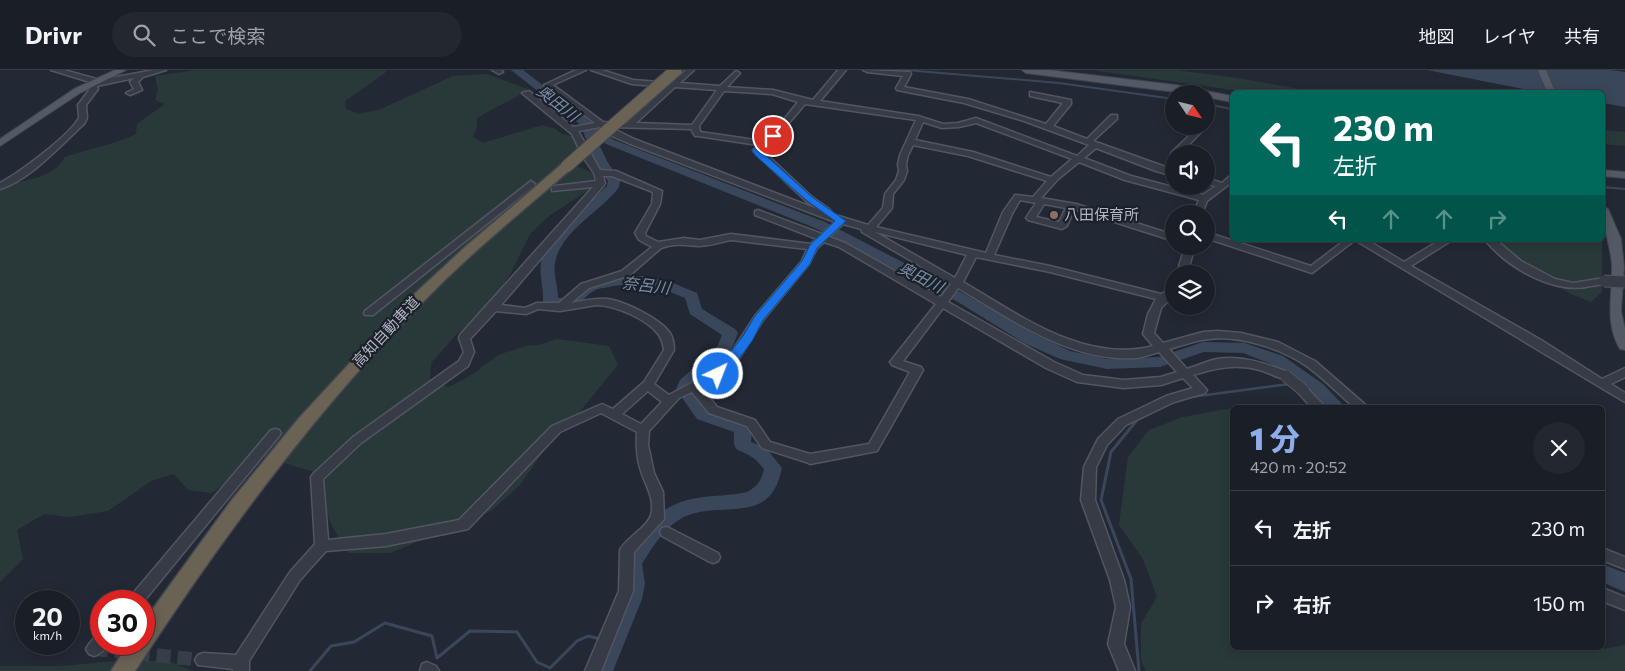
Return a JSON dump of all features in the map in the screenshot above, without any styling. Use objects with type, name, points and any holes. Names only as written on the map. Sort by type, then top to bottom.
[{"type":"highway","name":"高知自動車道","points":[[155,622],[231,515],[293,436],[365,354],[447,270],[676,70]]},
{"type":"highway","points":[[122,671],[133,655]]},
{"type":"main road","points":[[0,143],[58,103],[122,70]]},
{"type":"main road","points":[[1026,70],[1176,88],[1230,100]]},
{"type":"main road","points":[[1542,70],[1550,90]]},
{"type":"main road","points":[[1605,173],[1625,174]]},
{"type":"main road","points":[[1605,215],[1615,239],[1620,313],[1619,332],[1625,346]]},
{"type":"main road","points":[[1610,226],[1625,229]]},
{"type":"street","points":[[55,70],[86,77],[98,82],[139,77],[162,70]]},
{"type":"street","points":[[582,70],[548,86],[615,134],[644,147],[839,223],[871,227],[1161,297]]},
{"type":"street","points":[[595,70],[632,82],[773,92],[803,101],[889,113],[942,126],[959,125],[976,120],[1128,178],[1203,198]]},
{"type":"street","points":[[630,124],[690,70]]},
{"type":"street","points":[[815,103],[842,70]]},
{"type":"street","points":[[867,70],[907,74],[900,88],[965,101],[1027,119],[1165,170]]},
{"type":"street","points":[[694,127],[722,88],[736,73]]},
{"type":"street","points":[[130,93],[138,90],[134,82],[139,77]]},
{"type":"street","points":[[0,186],[16,177],[81,122],[83,118],[82,105],[98,82]]},
{"type":"street","points":[[526,94],[572,130],[598,173],[601,183]]},
{"type":"street","points":[[1033,94],[1068,102],[1047,128]]},
{"type":"street","points":[[1215,97],[1230,100]]},
{"type":"street","points":[[803,101],[781,129],[757,150],[759,154],[839,223]]},
{"type":"street","points":[[1071,206],[1062,226],[1031,218],[1038,201],[1053,180],[1092,144],[1114,116]]},
{"type":"street","points":[[871,227],[887,208],[888,194],[900,180],[903,171],[904,155],[920,120]]},
{"type":"street","points":[[572,130],[601,124],[694,127]]},
{"type":"street","points":[[694,127],[698,134],[766,144]]},
{"type":"street","points":[[1183,145],[1194,135]]},
{"type":"street","points":[[910,142],[970,154],[1053,180]]},
{"type":"street","points":[[581,145],[591,148]]},
{"type":"street","points":[[1160,169],[1165,164]]},
{"type":"street","points":[[598,173],[613,173],[635,180],[658,191],[656,204],[640,233],[642,238],[658,246]]},
{"type":"street","points":[[1215,182],[1229,183]]},
{"type":"street","points":[[555,188],[601,183]]},
{"type":"street","points":[[322,546],[317,477],[357,440],[464,363],[470,352],[464,338],[601,183]]},
{"type":"street","points":[[1200,205],[1203,198],[1229,183]]},
{"type":"street","points":[[369,313],[531,184]]},
{"type":"street","points":[[990,256],[1008,212],[1018,197],[1071,206],[1165,235]]},
{"type":"street","points":[[758,213],[825,236],[943,301],[1050,365],[1081,379],[1124,384],[1161,381],[1183,372],[1218,363],[1244,363],[1263,367],[1286,376],[1317,405]]},
{"type":"street","points":[[593,671],[626,591],[627,550],[657,519],[657,492],[648,473],[642,445],[643,430],[672,398],[718,374],[731,362],[759,318],[806,262],[813,247],[839,223]]},
{"type":"street","points":[[853,224],[958,282],[1041,332],[1091,350],[1137,354],[1203,336],[1241,337],[1274,345],[1311,364],[1359,405]]},
{"type":"street","points":[[564,304],[585,286],[626,273],[658,246],[684,241],[700,243],[731,237],[813,247]]},
{"type":"street","points":[[1215,238],[1312,270],[1348,242]]},
{"type":"street","points":[[1363,242],[1603,383],[1625,398]]},
{"type":"street","points":[[1404,266],[1444,242]]},
{"type":"street","points":[[1492,242],[1515,263],[1546,278],[1572,286],[1604,281],[1625,282]]},
{"type":"street","points":[[691,388],[713,410],[751,423],[766,445],[810,459],[873,448],[917,370],[896,362],[958,282],[973,253]]},
{"type":"street","points":[[1127,671],[1116,644],[1123,606],[1117,580],[1088,500],[1090,467],[1102,442],[1122,422],[1170,399],[1201,390],[1160,349],[1148,334],[1150,322],[1161,297],[1165,295]]},
{"type":"street","points":[[493,307],[526,311],[537,306],[608,302],[628,309],[654,324],[666,335],[669,350],[648,385],[614,416]]},
{"type":"street","points":[[1603,383],[1625,372]]},
{"type":"street","points":[[648,385],[672,398]]},
{"type":"street","points":[[203,660],[241,667],[242,659],[295,576],[322,546],[386,540],[463,525],[556,429],[602,408],[643,430]]},
{"type":"street","points":[[143,590],[275,434]]},
{"type":"street","points":[[667,532],[713,557]]},
{"type":"street","points":[[1605,555],[1625,563]]},
{"type":"street","points":[[1605,595],[1625,604]]},
{"type":"shaded area","points":[[196,70],[386,70],[385,73],[345,101],[346,109],[359,114],[381,109],[453,76],[486,74],[528,89],[477,118],[477,127],[473,137],[483,143],[542,125],[556,129],[562,134],[579,137],[589,145],[577,166],[593,173],[593,187],[549,216],[530,234],[511,273],[484,313],[457,334],[431,363],[430,382],[449,387],[473,374],[498,355],[525,346],[539,345],[557,339],[609,346],[618,365],[577,415],[543,452],[520,485],[491,511],[390,553],[349,553],[332,526],[324,506],[322,485],[324,475],[261,456],[212,493],[188,490],[174,474],[151,481],[108,511],[70,517],[44,514],[17,530],[23,559],[0,582],[0,187],[37,178],[54,170],[65,157],[110,144],[136,134],[137,124],[165,104],[155,100],[158,89],[155,76]]},
{"type":"shaded area","points":[[1092,70],[1175,70],[1238,78],[1306,90],[1233,90],[1215,87],[1215,85],[1198,85]]},
{"type":"shaded area","points":[[1605,130],[1625,132],[1625,146],[1605,144]]},
{"type":"shaded area","points":[[1498,242],[1602,242],[1602,292],[1591,302],[1571,294],[1532,273]]},
{"type":"shaded area","points":[[1230,408],[1230,650],[1591,651],[1625,645],[1625,671],[1146,671],[1141,660],[1141,624],[1157,597],[1143,559],[1119,525],[1128,457],[1149,430],[1183,417]]},
{"type":"shaded area","points":[[115,661],[169,661],[192,671],[0,671],[0,666],[62,666]]},
{"type":"water","points":[[1427,70],[1611,70],[1625,72],[1625,107],[1605,103],[1605,90],[1529,90]]},
{"type":"waterway","name":"奥田川","points":[[516,70],[610,142],[820,225],[963,299],[1030,339],[1066,355],[1107,364],[1160,362],[1203,347],[1245,348],[1277,360],[1317,388],[1335,405]]},
{"type":"waterway","points":[[905,70],[1059,83],[1165,98]]},
{"type":"waterway","points":[[1215,106],[1230,109]]},
{"type":"waterway","name":"奈呂川","points":[[586,124],[597,154],[614,181],[613,187],[575,222],[551,253],[548,263],[550,302],[570,303],[589,287],[619,280],[643,280],[668,285],[692,296],[695,311],[730,333],[724,349],[686,384],[684,389],[703,415],[743,428],[742,446],[760,453],[773,468],[770,483],[763,492],[752,498],[740,502],[698,505],[685,508],[668,517],[654,531],[632,563],[635,584],[632,599],[602,671]]},
{"type":"waterway","points":[[1605,187],[1625,189]]},
{"type":"waterway","name":"奥田川","points":[[1300,383],[1309,382]]},
{"type":"waterway","points":[[1191,397],[1289,384]]},
{"type":"waterway","points":[[1140,418],[1178,400]]},
{"type":"waterway","points":[[1139,671],[1131,579],[1101,500],[1111,452],[1137,420],[1143,417]]},
{"type":"waterway","name":"奥田川","points":[[1605,573],[1625,583]]},
{"type":"waterway","points":[[310,671],[331,646],[354,642],[385,623],[432,636],[437,658],[470,631],[517,632],[537,662],[550,668],[577,641],[588,636],[600,639]]},
{"type":"tunnel","points":[[153,655],[203,660]]},
{"type":"place","name":"八田保育所","points":[[1054,215]]},
{"type":"route","points":[[718,374],[731,362],[759,318],[806,262],[813,247],[841,221],[809,198],[759,154],[757,150],[773,136]]}]
